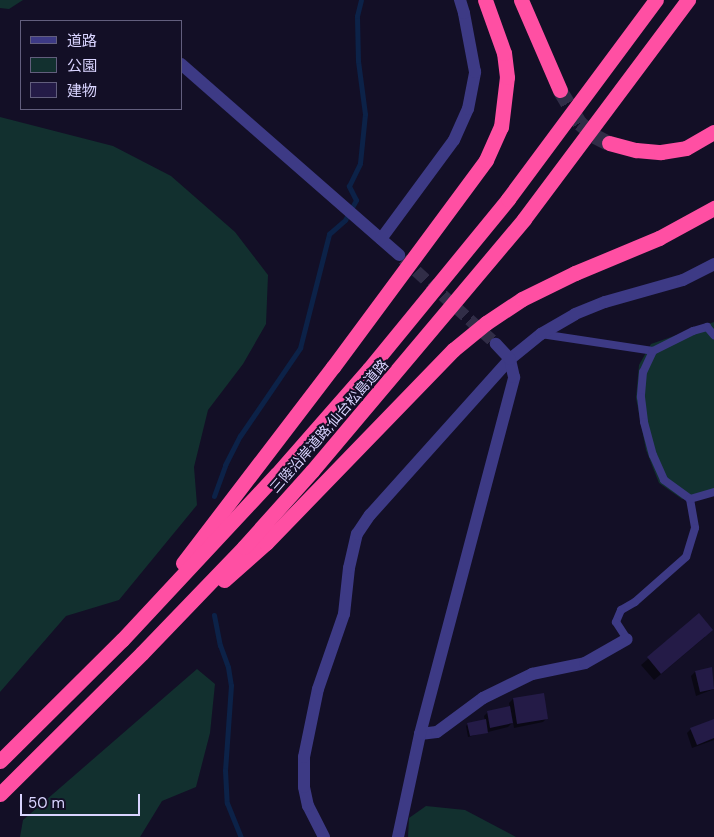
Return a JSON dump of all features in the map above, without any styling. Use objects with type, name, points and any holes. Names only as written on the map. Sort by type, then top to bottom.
[{"type":"highway","points":[[122,640],[333,367],[486,160],[501,126],[507,77],[504,53],[486,0]]},
{"type":"highway","points":[[521,0],[560,90]]},
{"type":"highway","name":"三陸沿岸道路;仙台松島道路","points":[[0,761],[122,640],[277,474],[369,369],[508,198],[630,38],[656,0]]},
{"type":"highway","name":"三陸沿岸道路;仙台松島道路","points":[[0,794],[142,653],[250,540],[388,382],[524,219],[652,52],[688,0]]},
{"type":"highway","points":[[609,144],[636,150],[661,152],[686,148],[714,132]]},
{"type":"highway","points":[[142,653],[266,543],[453,350],[486,323],[522,299],[575,272],[659,238],[714,208]]},
{"type":"street","points":[[381,240],[454,140],[468,109],[475,72],[460,0]]},
{"type":"street","points":[[182,65],[399,256]]},
{"type":"street","points":[[324,837],[308,806],[304,787],[304,757],[318,689],[344,614],[349,568],[356,534],[370,515],[510,359],[541,334],[575,314],[605,302],[683,280],[714,264]]},
{"type":"street","points":[[398,837],[420,734],[514,377],[510,359],[496,344]]},
{"type":"street","points":[[420,734],[437,732],[483,698],[532,674],[585,663],[627,640]]},
{"type":"lane","points":[[541,334],[653,351],[693,331],[706,328],[714,335]]},
{"type":"lane","points":[[627,640],[616,622],[621,610],[635,602],[686,557],[695,528],[690,499],[664,480],[652,454],[644,422],[641,397],[643,372],[653,351]]},
{"type":"lane","points":[[690,499],[714,492]]},
{"type":"green space","points":[[0,0],[23,0],[9,9],[0,8]]},
{"type":"green space","points":[[0,117],[113,146],[171,176],[235,232],[268,275],[266,324],[243,364],[208,410],[194,467],[197,505],[119,600],[66,616],[0,692]]},
{"type":"green space","points":[[714,322],[714,495],[682,499],[659,483],[646,450],[636,398],[639,365],[651,344]]},
{"type":"green space","points":[[197,669],[215,684],[210,733],[196,787],[162,801],[140,837],[20,837],[23,820]]},
{"type":"green space","points":[[426,806],[465,810],[516,837],[408,837],[409,818]]},
{"type":"building","points":[[699,613],[713,630],[661,674],[647,657]]},
{"type":"building","points":[[712,667],[714,689],[700,692],[695,671]]},
{"type":"building","points":[[544,693],[548,719],[517,724],[513,698]]},
{"type":"building","points":[[510,706],[513,723],[490,728],[487,711]]},
{"type":"building","points":[[486,719],[488,733],[470,736],[467,723]]},
{"type":"building","points":[[714,719],[714,738],[697,745],[690,728]]},
{"type":"waterway","points":[[214,496],[225,465],[240,436],[300,348],[329,234],[345,220],[356,200],[349,186],[360,163],[365,114],[358,61],[357,16],[361,0]]},
{"type":"waterway","points":[[214,615],[231,685],[225,770],[227,803],[241,837]]},
{"type":"tunnel","points":[[560,90],[580,123],[595,136],[609,143]]},
{"type":"tunnel","points":[[403,259],[496,344]]}]
